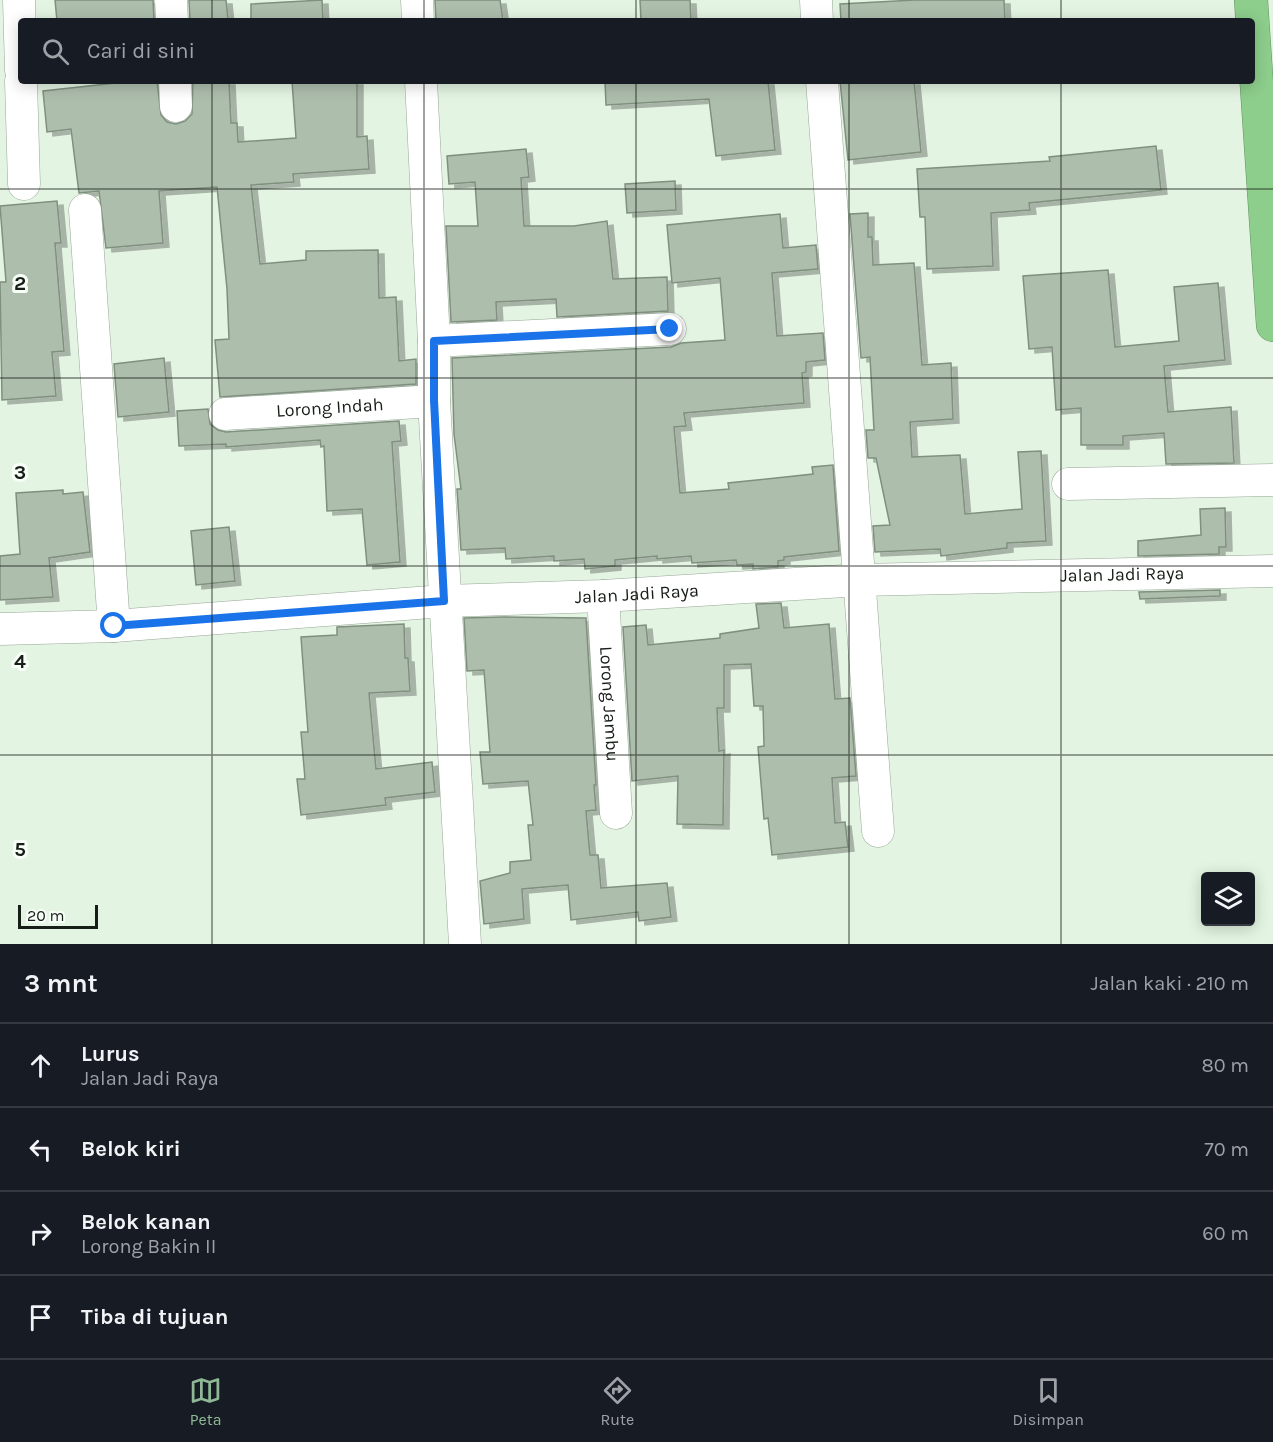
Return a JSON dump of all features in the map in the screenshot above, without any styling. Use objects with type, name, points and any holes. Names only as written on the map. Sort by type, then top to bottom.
[{"type":"highway","points":[[1251,0],[1252,18]]},
{"type":"highway","points":[[1255,59],[1273,325]]},
{"type":"street","points":[[19,0],[20,18]]},
{"type":"street","points":[[171,0],[172,18]]},
{"type":"street","points":[[417,0],[418,18]]},
{"type":"street","points":[[816,0],[817,18]]},
{"type":"street","points":[[21,84],[24,184]]},
{"type":"street","points":[[421,84],[444,601],[465,944]]},
{"type":"street","points":[[822,84],[878,831]]},
{"type":"street","points":[[85,210],[114,626]]},
{"type":"street","points":[[434,341],[670,329]]},
{"type":"street","name":"Lorong Indah","points":[[225,414],[434,400]]},
{"type":"street","points":[[1068,484],[1273,480]]},
{"type":"street","name":"Jalan Jadi Raya","points":[[0,628],[114,626],[444,601],[603,596],[860,580],[1273,571]]},
{"type":"street","name":"Lorong Jambu","points":[[603,596],[616,813]]},
{"type":"building","points":[[55,0],[153,0],[154,18],[57,18]]},
{"type":"building","points":[[189,0],[226,0],[228,18],[190,18]]},
{"type":"building","points":[[322,0],[323,18],[251,18],[251,4]]},
{"type":"building","points":[[435,0],[500,0],[503,18],[436,18]]},
{"type":"building","points":[[640,0],[690,0],[691,18],[641,18]]},
{"type":"building","points":[[915,0],[1004,0],[1005,18],[841,18],[840,4]]},
{"type":"building","points":[[107,84],[157,84],[161,115],[167,122],[176,124],[185,121],[192,114],[193,84],[229,84],[231,123],[237,123],[238,142],[296,138],[292,84],[357,84],[357,137],[367,136],[369,169],[293,174],[294,182],[251,185],[260,264],[306,260],[306,251],[378,250],[379,298],[396,297],[399,361],[416,359],[416,384],[220,397],[215,340],[229,339],[227,289],[217,187],[159,191],[163,243],[106,248],[99,191],[79,193],[71,129],[47,132],[43,91]]},
{"type":"building","points":[[605,84],[768,84],[775,150],[716,156],[709,99],[606,105]]},
{"type":"building","points":[[840,84],[914,84],[921,152],[848,160]]},
{"type":"building","points":[[1156,146],[1161,190],[1029,203],[1030,210],[991,213],[993,266],[927,269],[925,217],[920,217],[917,169],[1050,161],[1049,157]]},
{"type":"building","points":[[526,149],[529,177],[521,178],[524,226],[574,226],[607,221],[613,279],[667,277],[668,311],[557,317],[556,299],[496,302],[497,320],[451,322],[446,226],[478,226],[475,182],[449,184],[447,156]]},
{"type":"building","points":[[675,181],[676,210],[627,213],[625,184]]},
{"type":"building","points":[[57,201],[61,243],[55,243],[64,351],[52,352],[56,396],[2,400],[0,282],[6,282],[0,206]]},
{"type":"building","points":[[868,213],[868,237],[872,237],[873,265],[914,263],[922,365],[951,363],[953,419],[910,422],[912,457],[960,455],[965,514],[1022,509],[1018,452],[1041,451],[1046,541],[1007,543],[1007,548],[941,556],[940,549],[875,552],[873,526],[890,525],[876,458],[868,458],[866,430],[874,430],[870,357],[861,358],[850,214]]},
{"type":"building","points":[[780,214],[783,248],[816,245],[818,269],[772,273],[777,336],[823,333],[825,360],[806,362],[806,372],[802,373],[804,403],[684,413],[686,426],[674,427],[680,493],[729,489],[728,483],[813,474],[812,467],[833,465],[839,551],[784,557],[784,560],[778,561],[778,567],[753,569],[753,564],[737,565],[736,560],[692,563],[691,556],[657,559],[657,556],[615,560],[615,566],[585,569],[584,559],[554,561],[554,556],[506,559],[505,548],[461,550],[457,489],[461,489],[454,434],[452,358],[671,347],[681,343],[725,340],[720,278],[672,283],[667,225]]},
{"type":"building","points":[[1108,270],[1115,347],[1179,341],[1174,287],[1218,283],[1225,360],[1164,366],[1168,412],[1231,407],[1234,463],[1166,464],[1164,433],[1123,436],[1123,445],[1081,445],[1081,408],[1056,410],[1052,347],[1029,349],[1023,276]]},
{"type":"building","points":[[164,358],[169,412],[118,417],[114,364]]},
{"type":"building","points":[[208,409],[210,424],[226,432],[399,421],[401,441],[392,442],[400,562],[367,565],[362,509],[327,511],[324,446],[321,447],[320,440],[226,447],[226,444],[179,446],[177,411]]},
{"type":"building","points":[[63,490],[63,494],[83,492],[90,552],[49,558],[53,597],[0,600],[0,556],[20,554],[16,493]]},
{"type":"building","points":[[1225,508],[1226,547],[1219,547],[1219,554],[1138,556],[1138,541],[1201,535],[1200,509]]},
{"type":"building","points":[[229,527],[235,581],[196,585],[191,531]]},
{"type":"building","points":[[1220,590],[1220,596],[1140,599],[1139,592]]},
{"type":"building","points":[[781,603],[784,628],[829,624],[835,699],[850,698],[856,776],[832,778],[835,823],[845,822],[848,847],[772,855],[768,818],[764,819],[758,747],[764,746],[763,706],[754,706],[751,664],[724,665],[724,708],[717,708],[719,751],[724,750],[723,825],[677,824],[678,776],[632,781],[623,627],[646,625],[648,645],[720,638],[720,634],[759,628],[756,604]]},
{"type":"building","points":[[464,618],[586,618],[596,785],[594,785],[596,810],[586,811],[590,855],[598,855],[601,888],[667,883],[671,917],[639,921],[638,912],[571,920],[568,885],[522,889],[524,919],[484,924],[480,881],[510,873],[510,862],[531,860],[528,825],[533,825],[528,781],[483,784],[480,752],[490,752],[484,670],[467,671]]},
{"type":"building","points":[[404,624],[405,658],[408,658],[410,691],[369,693],[376,769],[432,762],[435,792],[385,798],[386,805],[301,815],[297,779],[305,779],[301,732],[308,732],[301,637],[337,635],[337,627]]},
{"type":"route","points":[[114,626],[444,601],[434,400],[434,341],[670,329]]}]
